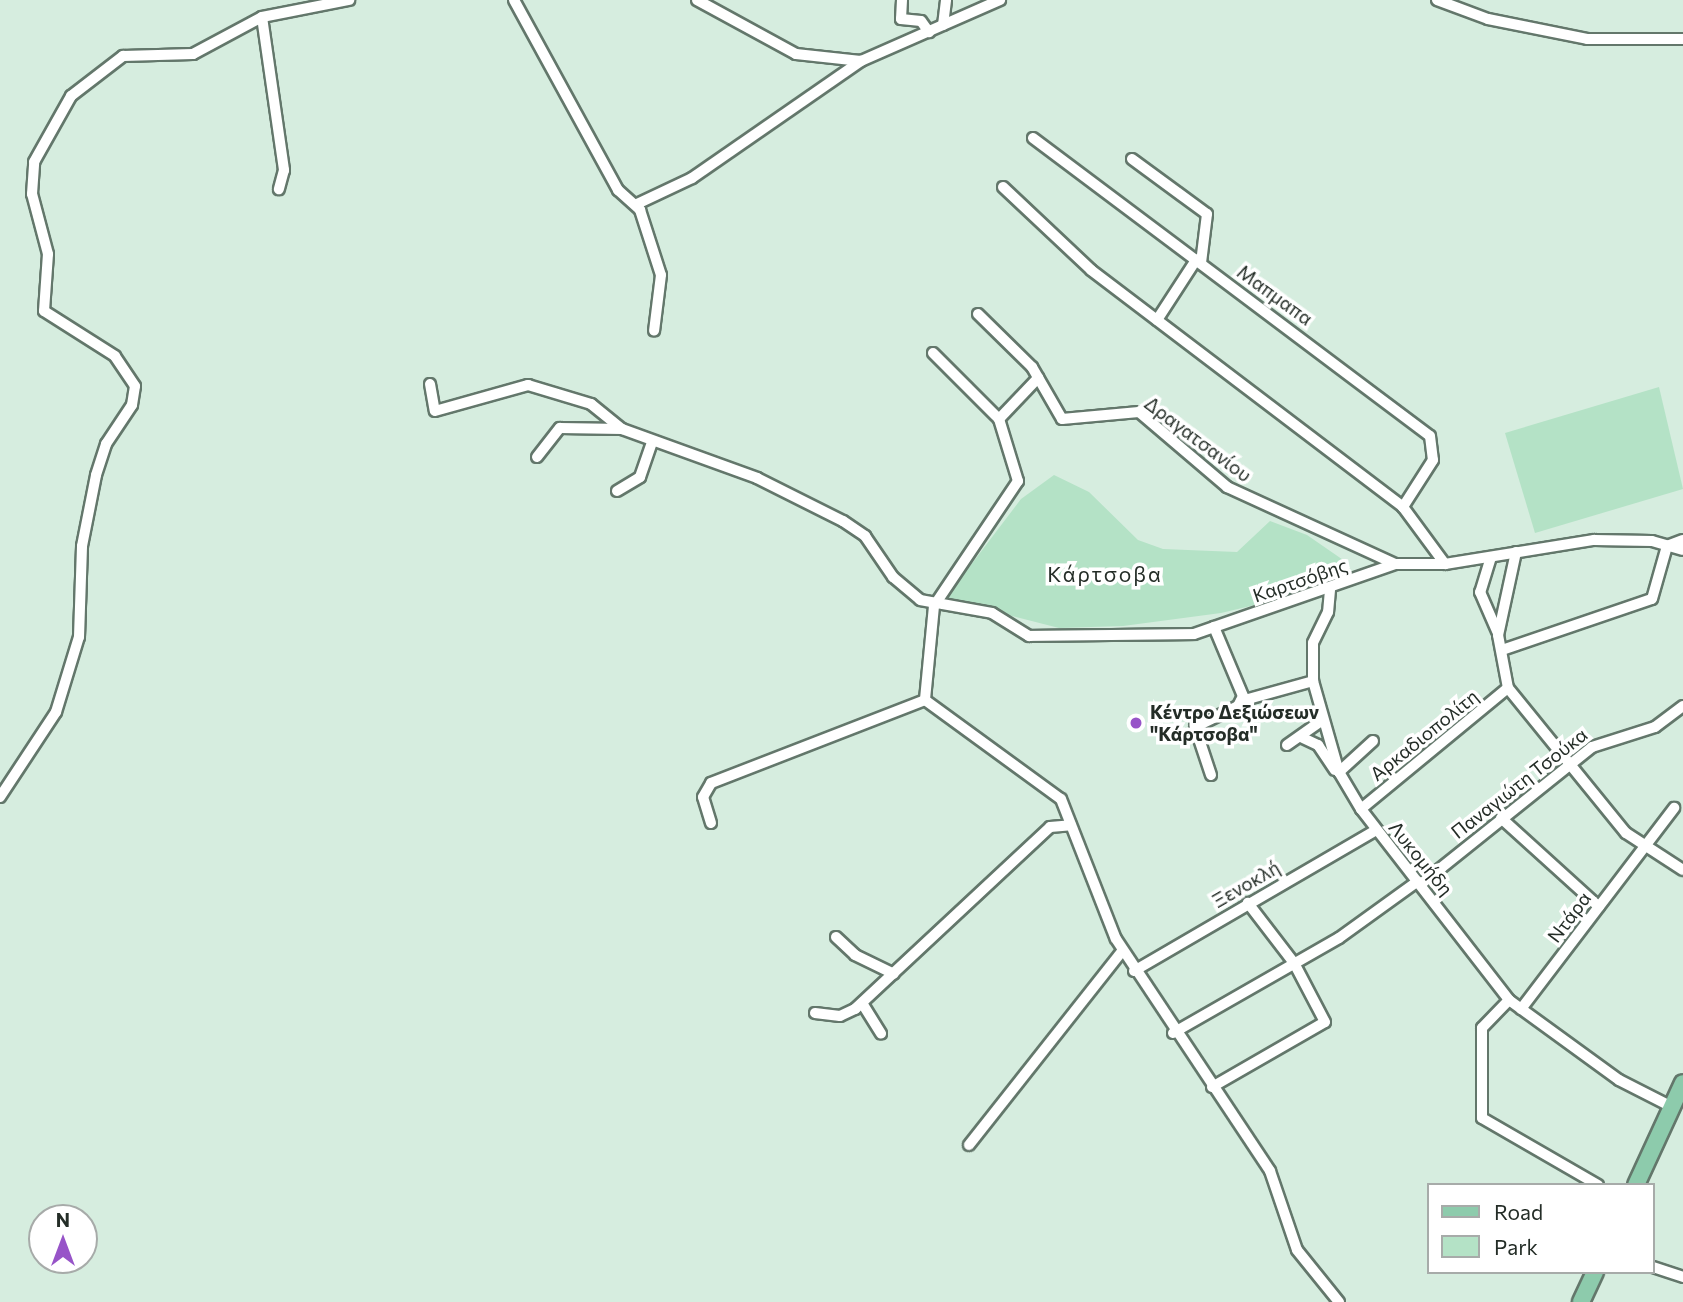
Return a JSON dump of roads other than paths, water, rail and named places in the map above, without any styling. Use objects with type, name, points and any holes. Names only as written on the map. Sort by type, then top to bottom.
[{"type":"main road","points":[[1637,1183],[1683,1083]]},
{"type":"main road","points":[[1581,1302],[1594,1274]]},
{"type":"street","points":[[0,797],[56,712],[79,637],[82,546],[101,453],[132,405],[135,386],[115,356],[44,311],[48,254],[32,194],[34,162],[71,96],[114,61],[141,52],[193,54],[262,17],[349,0]]},
{"type":"street","points":[[514,0],[618,190],[637,204],[661,275],[654,331]]},
{"type":"street","points":[[697,0],[796,54],[862,61]]},
{"type":"street","points":[[902,0],[901,19],[921,21],[929,32]]},
{"type":"street","points":[[943,25],[946,0]]},
{"type":"street","points":[[637,204],[692,178],[862,61],[1000,0]]},
{"type":"street","points":[[1437,0],[1488,19],[1587,39],[1683,39]]},
{"type":"street","points":[[262,17],[284,170],[279,189]]},
{"type":"street","name":"Μαπμαπα","points":[[1033,138],[1430,436],[1433,460],[1403,507]]},
{"type":"street","points":[[1132,159],[1206,214],[1198,261],[1157,320]]},
{"type":"street","points":[[1003,187],[1157,320],[1403,507],[1446,564]]},
{"type":"street","name":"Δραγατσανίου","points":[[978,314],[1038,378],[1062,419],[1139,412],[1227,487],[1395,564]]},
{"type":"street","points":[[925,700],[934,606],[1016,488],[1014,450],[999,419],[933,353]]},
{"type":"street","points":[[999,419],[1038,378]]},
{"type":"street","points":[[430,384],[435,411],[533,385],[591,404],[622,429],[757,478],[844,521],[865,536],[893,578],[934,606]]},
{"type":"street","points":[[537,457],[560,428],[622,429]]},
{"type":"street","points":[[617,491],[640,477],[652,442]]},
{"type":"street","name":"Καρτσόβης","points":[[934,606],[992,612],[1028,636],[1160,639],[1214,627],[1330,590],[1395,564],[1446,564],[1594,540],[1667,546],[1683,550]]},
{"type":"street","points":[[1502,650],[1652,599],[1667,546],[1683,540]]},
{"type":"street","points":[[1498,635],[1516,552]]},
{"type":"street","points":[[1492,557],[1480,592],[1498,635],[1508,688],[1566,765],[1626,833],[1683,870]]},
{"type":"street","points":[[1330,590],[1328,612],[1313,643],[1313,681],[1321,721],[1339,772]]},
{"type":"street","points":[[1214,627],[1241,701]]},
{"type":"street","points":[[1211,775],[1195,727],[1241,701],[1313,681]]},
{"type":"street","name":"Αρκαδιοπολίτη","points":[[1361,809],[1508,688]]},
{"type":"street","points":[[711,823],[703,797],[711,783],[925,700]]},
{"type":"street","points":[[925,700],[1052,788],[1071,825],[1122,951],[1173,1033],[1270,1171],[1297,1250],[1339,1302]]},
{"type":"street","name":"Παναγιώτη Τσούκα","points":[[1173,1033],[1294,963],[1420,883],[1566,765],[1609,737],[1655,727],[1683,706]]},
{"type":"street","points":[[1287,745],[1303,737],[1321,721]]},
{"type":"street","points":[[1303,737],[1339,772]]},
{"type":"street","points":[[1339,772],[1373,741]]},
{"type":"street","name":"Λυκομήδη","points":[[1339,772],[1376,830],[1509,1000],[1619,1080],[1672,1107]]},
{"type":"street","name":"Ντάρα","points":[[1521,1009],[1674,808]]},
{"type":"street","points":[[1501,818],[1598,907]]},
{"type":"street","points":[[815,1013],[840,1016],[862,1003],[1050,827],[1071,825]]},
{"type":"street","name":"Ξενοκλή","points":[[1134,971],[1376,830]]},
{"type":"street","points":[[1212,1087],[1324,1025],[1324,1010],[1294,963],[1248,903]]},
{"type":"street","points":[[836,937],[855,955],[894,974]]},
{"type":"street","points":[[969,1145],[1122,951]]},
{"type":"street","points":[[1509,1000],[1482,1028],[1482,1118],[1595,1183]]},
{"type":"street","points":[[862,1003],[881,1033]]},
{"type":"street","points":[[1655,1268],[1683,1277]]},
{"type":"place","name":"Κέντρο Δεξιώσεων \"Κάρτσοβα\"","points":[[1136,723]]},
{"type":"district","name":"Κάρτσοβα","points":[[1105,574]]}]
